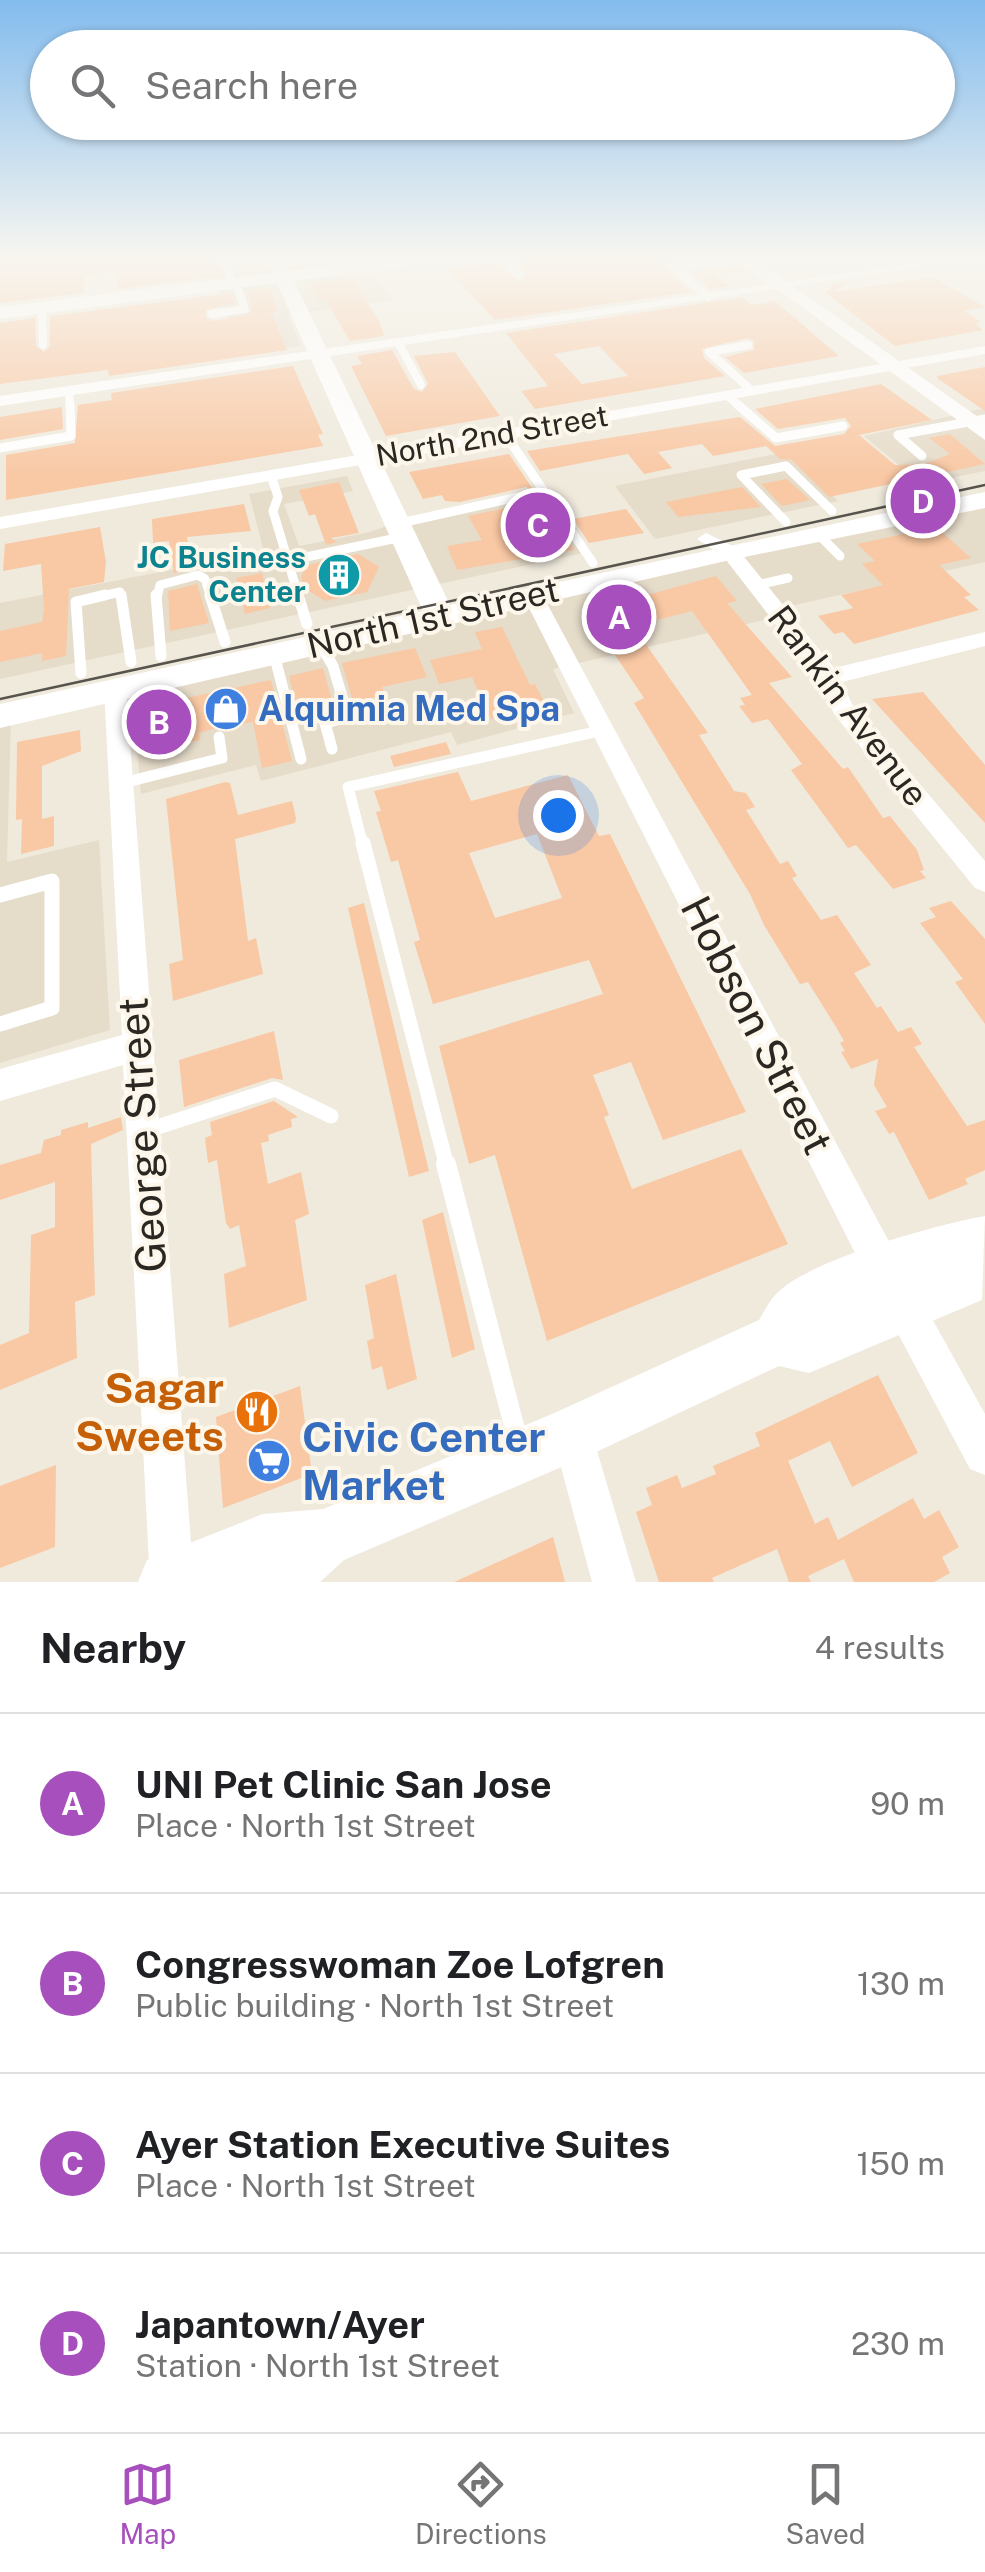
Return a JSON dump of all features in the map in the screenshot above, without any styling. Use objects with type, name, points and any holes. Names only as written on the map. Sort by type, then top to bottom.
[{"type":"main road","points":[[309,332],[436,608]]},
{"type":"main road","points":[[844,332],[980,424]]},
{"type":"main road","name":"North 1st Street","points":[[0,691],[81,673],[123,676],[161,656],[224,642],[314,634],[436,608],[593,563],[718,545],[984,496]]},
{"type":"main road","name":"North 1st Street","points":[[436,608],[533,596],[786,522],[825,523]]},
{"type":"main road","name":"North 1st Street","points":[[0,716],[123,676],[274,654],[314,634]]},
{"type":"main road","points":[[274,1582],[324,1539],[778,1339],[809,1346],[896,1288],[950,1245],[985,1241]]},
{"type":"main road","points":[[896,1288],[964,1282],[985,1256]]},
{"type":"main road","points":[[171,1581],[262,1544],[324,1539]]},
{"type":"street","points":[[0,401],[467,332]]},
{"type":"street","name":"North 2nd Street","points":[[0,523],[985,350]]},
{"type":"street","name":"Rankin Avenue","points":[[718,545],[756,585],[829,677],[842,708],[985,880]]},
{"type":"street","name":"Hobson Street","points":[[533,596],[985,1454]]},
{"type":"street","points":[[829,677],[985,639]]},
{"type":"street","name":"George Street","points":[[123,676],[119,784],[171,1581]]},
{"type":"street","points":[[0,1085],[136,1046]]},
{"type":"street","points":[[546,1444],[614,1582]]},
{"type":"lane","points":[[43,332],[43,346]]},
{"type":"lane","points":[[398,342],[421,385]]},
{"type":"lane","points":[[748,345],[709,352],[752,391]]},
{"type":"lane","points":[[0,448],[71,436],[69,391]]},
{"type":"lane","points":[[728,396],[776,438],[843,426]]},
{"type":"lane","points":[[922,456],[898,435],[980,424]]},
{"type":"lane","points":[[505,434],[593,563]]},
{"type":"lane","points":[[786,522],[741,475],[786,466],[825,523],[840,556]]},
{"type":"lane","points":[[271,475],[278,497],[272,512],[287,560],[314,634],[333,666],[348,717],[325,723],[332,749]]},
{"type":"lane","points":[[287,560],[527,495]]},
{"type":"lane","points":[[161,656],[156,590],[160,584],[198,575],[205,579],[224,642]]},
{"type":"lane","points":[[756,585],[788,578]]},
{"type":"lane","points":[[81,673],[76,602],[120,592],[123,676]]},
{"type":"lane","points":[[274,654],[301,760]]},
{"type":"lane","points":[[546,1444],[348,787],[604,730]]},
{"type":"lane","points":[[119,784],[222,758],[218,737]]},
{"type":"lane","points":[[0,894],[52,881],[52,1008],[0,1024]]},
{"type":"lane","points":[[143,1132],[275,1089],[331,1116]]},
{"type":"shaded area","points":[[240,332],[295,332],[301,346],[266,351]]},
{"type":"shaded area","points":[[985,408],[985,471],[922,484],[864,436]]},
{"type":"shaded area","points":[[786,452],[838,501],[655,539],[615,486]]},
{"type":"shaded area","points":[[347,476],[353,491],[284,504],[299,546],[370,532],[420,514],[542,490],[583,553],[0,679],[0,603],[264,552],[249,494]]},
{"type":"shaded area","points":[[985,503],[985,562],[786,607],[768,619],[553,669],[574,713],[457,745],[451,732],[261,781],[256,765],[141,794],[132,690]]},
{"type":"shaded area","points":[[11,719],[7,862],[99,840],[110,1030],[0,1063],[0,722]]},
{"type":"building","points":[[0,332],[35,332],[36,346],[44,352],[50,346],[50,332],[279,332],[287,350],[109,376],[108,370],[0,384]]},
{"type":"building","points":[[344,332],[383,332],[384,336],[350,341]]},
{"type":"building","points":[[811,332],[839,356],[744,373],[725,357],[754,350],[754,341],[747,338],[702,349],[704,358],[725,376],[535,409],[521,391],[548,386],[506,333]],"holes":[[[599,346],[628,376],[582,384],[554,354]]]},
{"type":"building","points":[[877,332],[973,332],[895,346]]},
{"type":"building","points":[[392,350],[414,389],[422,392],[428,384],[414,356],[455,352],[500,416],[386,436],[351,366],[362,364],[357,356]]},
{"type":"building","points":[[293,366],[323,434],[318,435],[323,446],[6,500],[6,455],[75,443],[78,405],[112,400],[111,393]]},
{"type":"building","points":[[985,367],[985,411],[937,378],[937,376]]},
{"type":"building","points":[[881,384],[932,420],[859,435],[895,465],[924,464],[950,454],[929,438],[950,434],[985,464],[829,497],[792,460],[780,459],[766,446],[713,456],[702,444],[658,452],[672,468],[644,474],[628,454],[540,471],[527,451],[740,417],[775,446],[844,434],[851,426],[845,418],[778,429],[755,409]]},
{"type":"building","points":[[62,407],[63,429],[0,440],[0,417]]},
{"type":"building","points":[[509,454],[535,492],[526,487],[460,502],[445,501],[442,495],[423,499],[409,472]]},
{"type":"building","points":[[787,479],[810,500],[782,506],[761,484]]},
{"type":"building","points":[[339,482],[359,533],[331,538],[337,542],[326,545],[315,514],[309,516],[299,490]]},
{"type":"building","points":[[742,487],[761,507],[678,517],[666,502]]},
{"type":"building","points":[[535,492],[574,550],[457,570],[447,546],[482,540],[468,516],[530,503]]},
{"type":"building","points":[[244,504],[251,531],[187,537],[192,568],[174,573],[169,541],[153,543],[152,519]]},
{"type":"building","points":[[626,509],[644,533],[589,543],[573,519]]},
{"type":"building","points":[[100,527],[106,562],[104,582],[69,589],[66,656],[42,661],[42,653],[0,662],[0,631],[42,622],[44,610],[41,564],[3,571],[5,544]]},
{"type":"building","points":[[936,527],[971,558],[939,565],[971,595],[964,597],[979,610],[854,644],[843,632],[834,634],[818,616],[853,608],[841,595],[883,585],[862,564],[875,561],[857,544]]},
{"type":"building","name":"JC Business Center","points":[[358,554],[379,567],[367,592],[325,601],[304,588],[301,577],[307,565]]},
{"type":"building","points":[[262,573],[270,608],[245,614],[236,578]]},
{"type":"building","points":[[716,576],[737,601],[727,603],[792,677],[769,683],[843,769],[848,767],[883,818],[890,816],[917,850],[924,870],[920,871],[926,878],[893,889],[856,845],[848,848],[791,770],[802,764],[768,719],[752,723],[739,706],[745,705],[740,698],[752,695],[692,611],[633,626],[708,733],[699,735],[734,791],[746,793],[755,807],[746,810],[780,864],[788,861],[797,876],[792,878],[821,920],[837,915],[871,965],[854,973],[877,1008],[881,1006],[898,1032],[911,1027],[922,1044],[914,1047],[967,1126],[985,1120],[985,1170],[965,1179],[968,1184],[929,1200],[894,1132],[889,1134],[875,1111],[887,1107],[874,1085],[878,1059],[851,1069],[841,1052],[845,1051],[840,1043],[844,1041],[836,1027],[808,982],[800,984],[764,925],[750,894],[634,703],[644,698],[586,612]]},
{"type":"building","points":[[197,584],[209,623],[170,631],[168,591]]},
{"type":"building","points":[[502,627],[530,685],[535,684],[546,705],[491,719],[472,677],[439,684],[430,660],[482,649],[475,632]]},
{"type":"building","points":[[415,648],[427,677],[382,687],[385,695],[353,702],[342,663]]},
{"type":"building","points":[[323,668],[334,708],[299,715],[289,676]]},
{"type":"building","points":[[271,680],[292,761],[262,768],[253,722],[199,733],[200,740],[147,752],[143,707]]},
{"type":"building","points":[[923,692],[985,765],[985,823],[872,699]]},
{"type":"building","points":[[80,730],[81,751],[42,766],[42,819],[54,816],[54,846],[21,854],[22,819],[16,820],[17,742]]},
{"type":"building","points":[[446,742],[451,754],[394,767],[390,756]]},
{"type":"building","points":[[458,772],[471,801],[568,775],[599,836],[610,834],[746,1112],[663,1140],[631,1062],[593,1075],[609,1115],[604,1117],[632,1189],[741,1149],[788,1244],[547,1341],[495,1155],[469,1164],[439,1046],[603,994],[589,960],[433,1004],[414,942],[420,940],[398,860],[391,862],[374,791]],"holes":[[[537,834],[562,898],[495,918],[469,853]]]},
{"type":"building","points":[[230,783],[238,815],[292,801],[296,818],[295,823],[235,839],[248,941],[256,938],[263,974],[173,1001],[169,964],[183,960],[166,799]]},
{"type":"building","points":[[951,901],[985,939],[985,1024],[955,982],[963,979],[920,923],[936,917],[929,908]]},
{"type":"building","points":[[364,903],[429,1171],[409,1177],[348,908]]},
{"type":"building","points":[[274,1031],[283,1080],[272,1078],[184,1107],[179,1060]]},
{"type":"building","points":[[274,1101],[298,1117],[291,1119],[292,1127],[268,1135],[269,1141],[261,1143],[268,1184],[301,1172],[309,1214],[295,1220],[307,1300],[229,1328],[224,1274],[246,1266],[239,1225],[230,1229],[226,1223],[217,1160],[208,1163],[205,1138],[212,1135],[210,1122]]},
{"type":"building","points":[[121,1117],[123,1130],[91,1144],[95,1295],[75,1302],[77,1358],[0,1390],[0,1345],[29,1333],[31,1235],[55,1227],[55,1182],[0,1200],[0,1165],[41,1153],[44,1140],[61,1135],[61,1130],[88,1122],[88,1128]]},
{"type":"building","points":[[443,1212],[475,1349],[452,1358],[422,1220]]},
{"type":"building","points":[[396,1274],[417,1379],[387,1390],[382,1366],[372,1370],[367,1341],[374,1338],[365,1285]]},
{"type":"building","points":[[878,1375],[918,1453],[852,1487],[830,1441],[788,1461],[815,1524],[828,1517],[838,1540],[913,1498],[924,1519],[939,1510],[959,1547],[942,1557],[950,1573],[934,1582],[854,1582],[844,1559],[808,1576],[811,1582],[789,1582],[777,1549],[712,1578],[714,1582],[659,1582],[636,1512],[652,1505],[646,1488],[677,1475],[682,1488],[716,1474],[713,1466],[760,1446],[755,1433]]},
{"type":"building","points":[[300,1386],[312,1474],[223,1508],[216,1417]]},
{"type":"building","points":[[56,1465],[55,1547],[0,1568],[0,1486]]},
{"type":"building","points":[[553,1537],[565,1582],[454,1582]]},
{"type":"tram line","points":[[0,699],[985,485]]},
{"type":"place","name":"Japantown/Ayer","points":[[923,501]]},
{"type":"place","name":"Ayer Station Executive Suites","points":[[538,525]]},
{"type":"place","name":"JC Business Center","points":[[339,575]]},
{"type":"place","name":"UNI Pet Clinic San Jose","points":[[619,617]]},
{"type":"place","name":"Alquimia Med Spa","points":[[226,709]]},
{"type":"place","name":"Congresswoman Zoe Lofgren","points":[[159,722]]},
{"type":"place","name":"Sagar Sweets","points":[[257,1412]]},
{"type":"place","name":"Civic Center Market","points":[[269,1461]]}]
